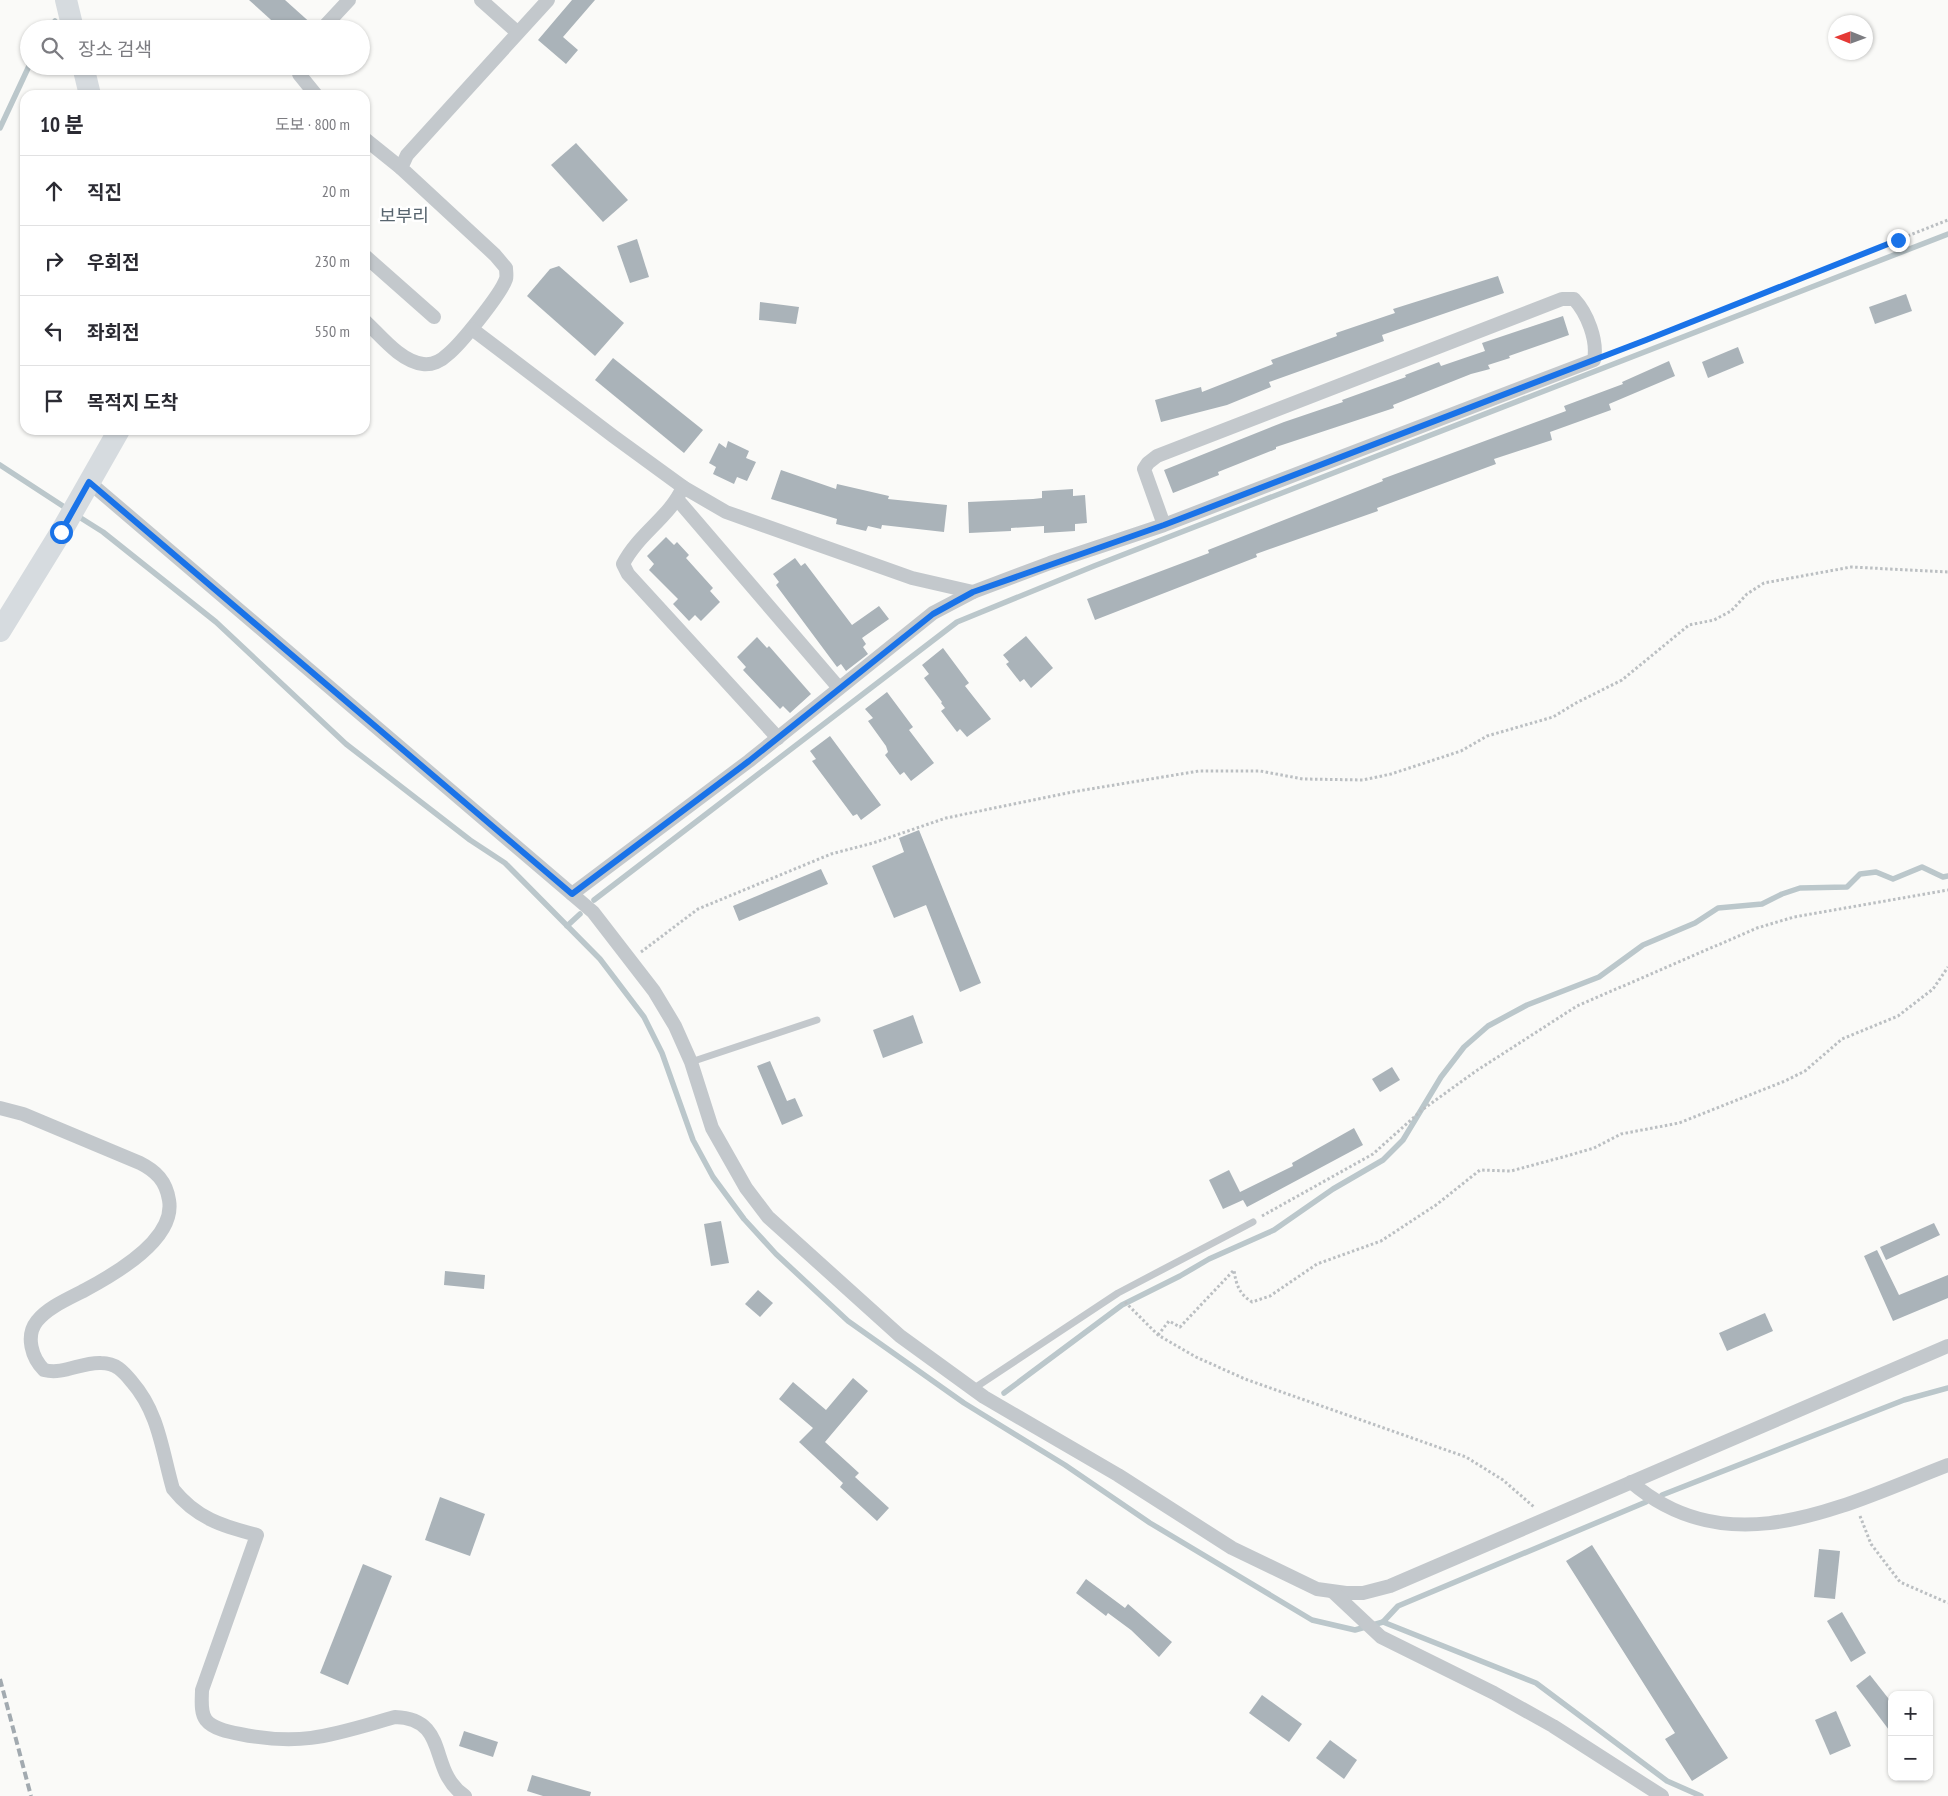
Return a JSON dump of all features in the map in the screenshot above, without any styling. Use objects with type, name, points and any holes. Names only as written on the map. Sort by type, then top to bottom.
[{"type":"main road","points":[[66,0],[71,20]]},
{"type":"main road","points":[[84,75],[89,90]]},
{"type":"main road","points":[[0,631],[61,532],[116,435]]},
{"type":"street","points":[[330,20],[349,0]]},
{"type":"street","points":[[481,0],[517,32]]},
{"type":"street","points":[[401,168],[407,155],[548,0]]},
{"type":"street","points":[[300,75],[312,90]]},
{"type":"street","points":[[370,143],[401,168],[495,255],[506,268],[506,279],[472,329],[448,355],[435,363],[423,364],[410,360],[399,353],[370,326]]},
{"type":"street","points":[[370,260],[434,317]]},
{"type":"street","points":[[572,894],[778,738],[933,614],[973,592],[1164,525],[1594,360],[1596,348],[1582,308],[1574,299],[1562,299],[1266,412],[1157,456],[1148,462],[1144,469],[1164,525]]},
{"type":"street","points":[[472,329],[680,493],[839,688]]},
{"type":"street","points":[[85,490],[593,912],[654,991],[675,1026],[691,1062],[712,1128],[746,1188],[768,1218],[900,1336],[972,1389],[1118,1475],[1232,1548],[1318,1589],[1333,1592],[1363,1593],[1390,1586],[1948,1346]]},
{"type":"street","points":[[680,493],[726,512],[912,578],[973,592]]},
{"type":"street","points":[[680,493],[629,552],[623,564],[628,574],[778,738]]},
{"type":"street","points":[[0,1108],[23,1114],[140,1163],[154,1170],[163,1180],[168,1192],[169,1220],[163,1231],[133,1260],[64,1302],[36,1322],[31,1340],[36,1363],[44,1370],[63,1371],[100,1363],[118,1366],[143,1394],[152,1410],[173,1489],[181,1499],[191,1509],[206,1518],[257,1535],[202,1690],[202,1712],[206,1720],[230,1732],[288,1741],[324,1737],[395,1717],[406,1717],[420,1722],[430,1731],[443,1771],[450,1782],[465,1796]]},
{"type":"street","points":[[1631,1482],[1658,1503],[1700,1520],[1727,1525],[1777,1523],[1854,1501],[1948,1465]]},
{"type":"street","points":[[1333,1592],[1382,1637],[1494,1693],[1552,1726],[1662,1796]]},
{"type":"lane","points":[[691,1062],[817,1020]]},
{"type":"lane","points":[[972,1389],[1118,1293],[1253,1222]]},
{"type":"path","points":[[1594,360],[1948,220]]},
{"type":"path","points":[[631,960],[698,909],[831,854],[873,843],[946,818],[1072,792],[1199,772],[1260,771],[1303,779],[1363,780],[1390,774],[1424,765],[1461,751],[1487,736],[1553,717],[1622,680],[1689,625],[1714,620],[1731,611],[1747,594],[1764,583],[1830,569],[1851,567],[1948,572]]},
{"type":"path","points":[[1253,1222],[1373,1154],[1422,1110],[1476,1071],[1577,1006],[1756,928],[1794,917],[1948,890]]},
{"type":"path","points":[[1158,1335],[1169,1321],[1180,1327],[1234,1270],[1237,1285],[1242,1296],[1252,1302],[1270,1296],[1317,1264],[1381,1241],[1436,1205],[1480,1170],[1511,1171],[1594,1148],[1621,1134],[1679,1123],[1785,1081],[1805,1071],[1842,1040],[1898,1016],[1933,989],[1948,967]]},
{"type":"path","points":[[1118,1293],[1158,1335],[1196,1357],[1245,1379],[1466,1457],[1503,1480],[1532,1502],[1542,1520]]},
{"type":"path","points":[[1854,1501],[1871,1544],[1900,1582],[1948,1603]]},
{"type":"building","points":[[249,0],[285,0],[307,20],[271,20]]},
{"type":"building","points":[[572,0],[595,0],[563,37],[578,50],[566,64],[538,40]]},
{"type":"building","points":[[576,143],[628,200],[603,222],[551,165]]},
{"type":"building","points":[[637,239],[649,277],[630,283],[617,246]]},
{"type":"building","points":[[559,266],[624,323],[595,356],[527,296],[550,269]]},
{"type":"building","points":[[1498,276],[1504,293],[1382,335],[1384,341],[1269,382],[1271,387],[1227,405],[1161,422],[1155,400],[1201,387],[1202,392],[1273,364],[1271,360],[1337,336],[1336,333],[1395,313],[1393,309]]},
{"type":"building","points":[[1906,294],[1912,311],[1875,324],[1869,307]]},
{"type":"building","points":[[760,302],[799,307],[796,324],[759,320]]},
{"type":"building","points":[[1563,316],[1569,335],[1509,356],[1510,358],[1488,365],[1490,369],[1471,374],[1393,405],[1394,408],[1276,447],[1276,449],[1218,472],[1219,475],[1173,493],[1164,470],[1284,422],[1343,402],[1342,400],[1406,377],[1405,375],[1439,362],[1441,366],[1485,351],[1482,343]]},
{"type":"building","points":[[1738,347],[1744,363],[1708,378],[1702,362]]},
{"type":"building","points":[[613,358],[703,430],[684,453],[595,380]]},
{"type":"building","points":[[1669,361],[1675,376],[1609,404],[1611,410],[1550,432],[1552,440],[1494,459],[1496,464],[1377,508],[1378,511],[1256,554],[1257,557],[1095,620],[1087,599],[1209,553],[1208,550],[1383,481],[1382,479],[1566,411],[1564,406],[1623,384],[1622,382]]},
{"type":"building","points":[[728,441],[749,451],[746,458],[756,462],[747,481],[737,477],[734,484],[713,474],[716,467],[709,463],[719,443],[726,448]]},
{"type":"building","points":[[781,470],[836,489],[837,484],[889,496],[888,499],[947,505],[944,532],[882,525],[881,529],[868,526],[866,531],[836,524],[837,519],[771,499]]},
{"type":"building","points":[[1073,489],[1073,496],[1085,495],[1087,523],[1075,524],[1075,531],[1044,533],[1044,526],[1011,528],[1011,531],[969,533],[968,502],[1042,498],[1042,491]]},
{"type":"building","points":[[666,537],[674,545],[677,542],[689,555],[686,558],[713,588],[710,591],[720,602],[701,621],[695,615],[689,621],[673,604],[678,599],[649,570],[654,564],[647,556]]},
{"type":"building","points":[[795,558],[801,566],[805,563],[852,625],[879,606],[889,619],[862,638],[866,644],[863,647],[868,654],[846,671],[841,664],[837,667],[776,585],[779,582],[773,574]]},
{"type":"building","points":[[1026,636],[1053,668],[1031,688],[1024,679],[1020,682],[1006,664],[1009,662],[1003,655]]},
{"type":"building","points":[[757,637],[767,648],[769,646],[811,694],[790,713],[783,706],[780,709],[743,670],[746,667],[737,657]]},
{"type":"building","points":[[943,648],[969,683],[965,686],[991,719],[967,737],[960,729],[957,732],[941,711],[945,708],[942,702],[924,678],[929,674],[922,665]]},
{"type":"building","points":[[887,692],[913,727],[909,730],[934,763],[911,781],[904,772],[900,775],[885,755],[888,752],[886,746],[868,721],[873,718],[865,709]]},
{"type":"building","points":[[830,736],[881,805],[861,820],[857,814],[853,816],[812,761],[816,759],[810,751]]},
{"type":"building","points":[[919,830],[981,983],[960,992],[926,905],[894,918],[872,866],[904,852],[899,838]]},
{"type":"building","points":[[821,869],[828,884],[739,921],[733,906]]},
{"type":"building","points":[[913,1015],[923,1043],[883,1058],[873,1030]]},
{"type":"building","points":[[770,1061],[787,1101],[795,1098],[803,1116],[782,1125],[757,1066]]},
{"type":"building","points":[[1392,1067],[1400,1080],[1380,1092],[1372,1079]]},
{"type":"building","points":[[1354,1128],[1363,1145],[1247,1207],[1243,1200],[1223,1209],[1209,1180],[1229,1170],[1240,1192],[1293,1166],[1292,1163]]},
{"type":"building","points":[[721,1221],[729,1263],[711,1266],[704,1224]]},
{"type":"building","points":[[1934,1223],[1940,1235],[1886,1260],[1880,1247]]},
{"type":"building","points":[[1877,1250],[1899,1295],[1948,1275],[1948,1298],[1893,1321],[1864,1256]]},
{"type":"building","points":[[445,1271],[485,1275],[484,1289],[444,1285]]},
{"type":"building","points":[[758,1290],[773,1303],[760,1317],[745,1304]]},
{"type":"building","points":[[1765,1313],[1773,1331],[1727,1351],[1719,1333]]},
{"type":"building","points":[[853,1378],[868,1391],[825,1442],[859,1473],[855,1477],[889,1508],[877,1521],[840,1487],[843,1483],[799,1442],[813,1428],[779,1399],[793,1382],[826,1410]]},
{"type":"building","points":[[440,1497],[485,1514],[470,1556],[425,1540]]},
{"type":"building","points":[[1592,1545],[1728,1758],[1692,1781],[1665,1739],[1675,1733],[1566,1561]]},
{"type":"building","points":[[1819,1549],[1840,1551],[1835,1599],[1814,1597]]},
{"type":"building","points":[[363,1564],[392,1576],[348,1685],[320,1673]]},
{"type":"building","points":[[1086,1579],[1125,1608],[1128,1604],[1172,1642],[1159,1657],[1131,1630],[1108,1613],[1106,1616],[1076,1593]]},
{"type":"building","points":[[1842,1612],[1866,1653],[1851,1662],[1827,1621]]},
{"type":"building","points":[[1870,1675],[1888,1698],[1888,1729],[1856,1686]]},
{"type":"building","points":[[1262,1695],[1302,1724],[1289,1742],[1249,1713]]},
{"type":"building","points":[[1836,1711],[1851,1746],[1830,1755],[1815,1720]]},
{"type":"building","points":[[464,1731],[498,1742],[493,1757],[459,1746]]},
{"type":"building","points":[[1330,1740],[1357,1760],[1344,1779],[1316,1758]]},
{"type":"building","points":[[532,1775],[591,1792],[590,1796],[543,1796],[527,1791]]},
{"type":"waterway","points":[[0,128],[25,75]]},
{"type":"waterway","points":[[594,900],[957,622],[1094,566],[1948,234]]},
{"type":"waterway","points":[[0,465],[69,510]]},
{"type":"waterway","points":[[76,515],[103,532],[216,622],[346,744],[470,840],[505,863],[600,959],[644,1017],[662,1053],[693,1140],[713,1177],[744,1219],[776,1254],[848,1321],[964,1403],[1065,1465],[1150,1523],[1312,1620],[1355,1630],[1383,1622],[1536,1683],[1667,1781],[1701,1796]]},
{"type":"waterway","points":[[1004,1393],[1122,1305],[1209,1259],[1274,1230],[1333,1189],[1383,1160],[1403,1140],[1441,1077],[1464,1047],[1488,1026],[1527,1005],[1599,977],[1643,945],[1695,923],[1718,908],[1762,904],[1800,888],[1847,887],[1860,874],[1876,872],[1893,879],[1922,867],[1943,877],[1948,876]]},
{"type":"waterway","points":[[567,926],[580,914]]},
{"type":"waterway","points":[[1662,1495],[1904,1400],[1948,1388]]},
{"type":"waterway","points":[[1383,1622],[1398,1606],[1646,1502]]},
{"type":"railway","points":[[0,1679],[31,1796]]},
{"type":"district","name":"보부리","points":[[404,216]]},
{"type":"route","points":[[61,532],[82,498],[89,482],[572,894],[749,761],[933,614],[973,592],[1050,563],[1164,525],[1646,340],[1898,240]]}]
